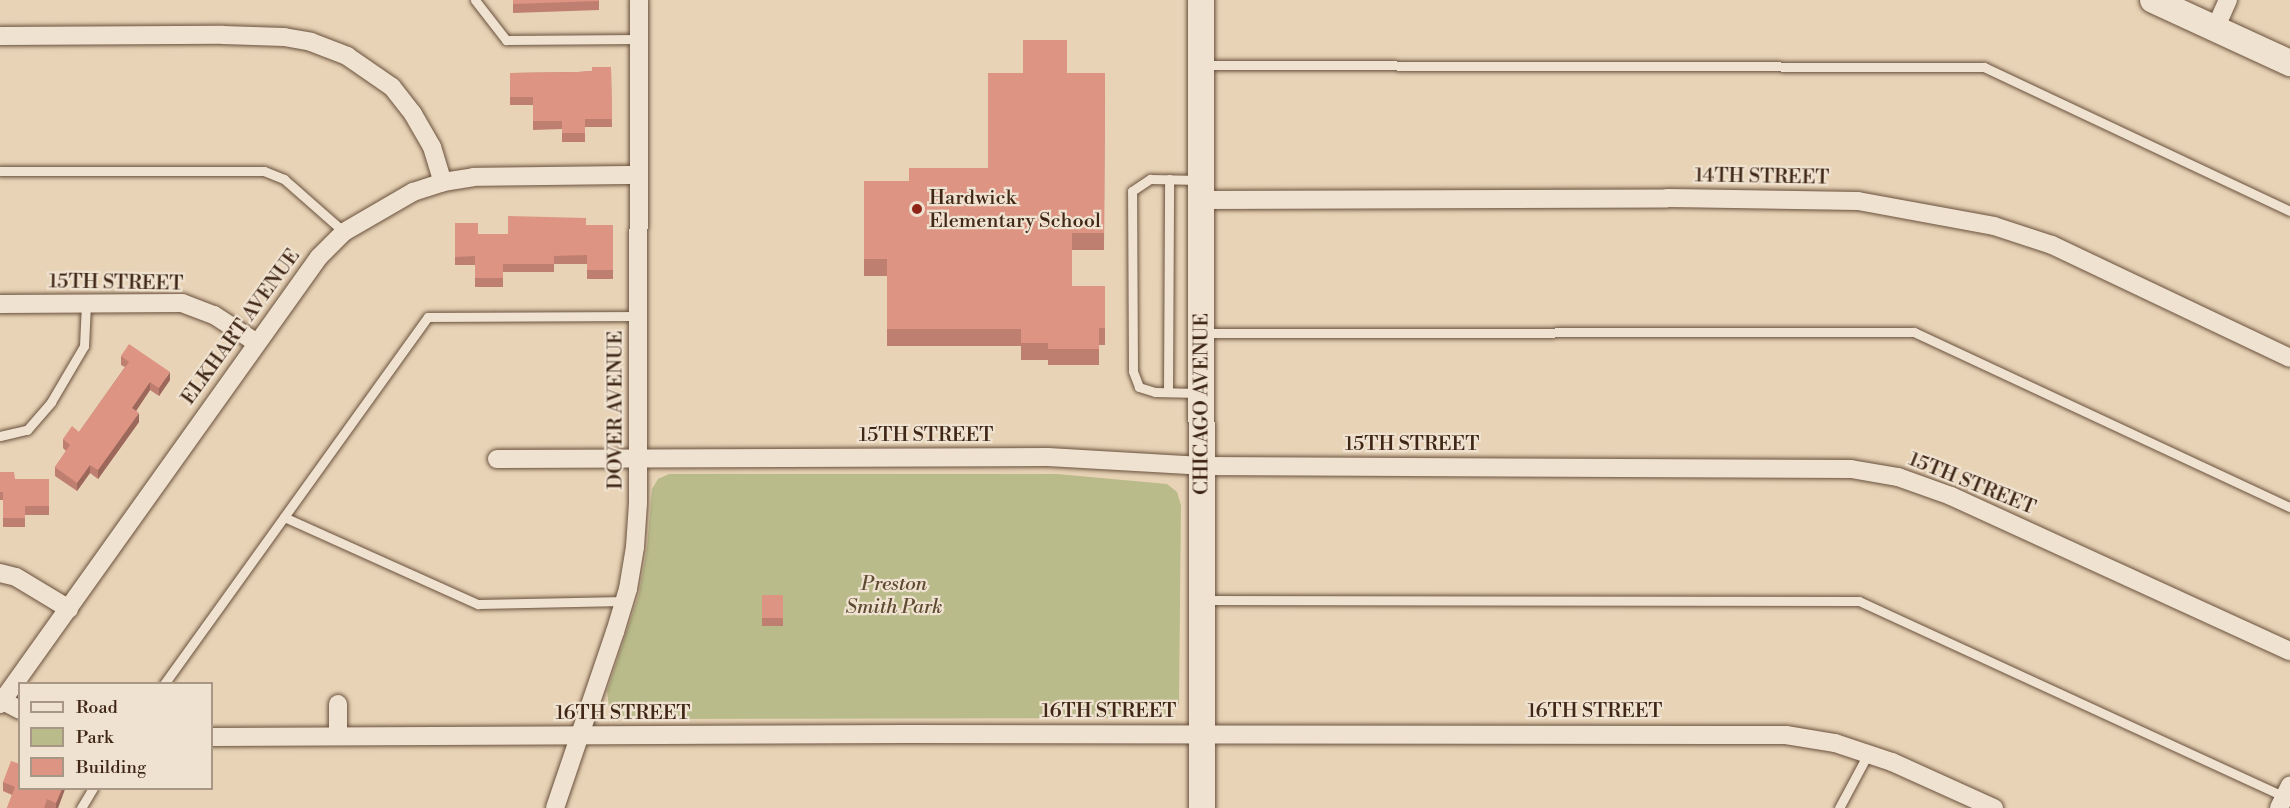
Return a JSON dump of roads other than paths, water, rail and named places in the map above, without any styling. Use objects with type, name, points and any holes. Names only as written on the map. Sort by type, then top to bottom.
[{"type":"street","name":"DOVER AVENUE","points":[[555,808],[624,601],[634,547],[637,457],[639,0]]},
{"type":"street","name":"CHICAGO AVENUE","points":[[1202,0],[1203,808]]},
{"type":"street","points":[[2153,0],[2290,63]]},
{"type":"street","points":[[2215,29],[2228,0]]},
{"type":"street","points":[[0,36],[223,35],[284,37],[311,42],[347,56],[392,87],[413,114],[432,147],[443,182]]},
{"type":"street","name":"ELKHART AVENUE","points":[[2,702],[319,257],[344,232],[413,192],[443,182],[473,177],[639,176]]},
{"type":"street","name":"14TH STREET","points":[[1202,190],[1858,201],[1994,226],[2052,244],[2290,358]]},
{"type":"street","name":"15TH STREET","points":[[0,304],[182,303],[214,315],[257,343]]},
{"type":"street","name":"15TH STREET","points":[[497,459],[1048,457],[1202,466],[1851,469],[1898,477],[1951,496],[2290,651]]},
{"type":"street","points":[[0,573],[16,577],[69,609]]},
{"type":"street","points":[[2,702],[18,709]]},
{"type":"street","points":[[339,704],[339,736]]},
{"type":"street","name":"16TH STREET","points":[[213,737],[1786,735],[1835,743],[1892,762],[1988,807]]},
{"type":"lane","points":[[475,0],[506,40],[639,39]]},
{"type":"lane","points":[[1202,65],[1984,67],[2290,211]]},
{"type":"lane","points":[[0,171],[264,171],[284,180],[344,232]]},
{"type":"lane","points":[[1202,190],[1169,179],[1150,179],[1132,191],[1133,371],[1139,387],[1155,392],[1202,393]]},
{"type":"lane","points":[[1168,392],[1169,179]]},
{"type":"lane","points":[[0,436],[27,430],[51,402],[84,345],[86,304]]},
{"type":"lane","points":[[165,682],[428,317],[638,316]]},
{"type":"lane","points":[[1202,333],[1914,332],[2290,507]]},
{"type":"lane","points":[[284,516],[478,604],[624,601]]},
{"type":"lane","points":[[1202,600],[1859,601],[2286,797]]},
{"type":"lane","points":[[1839,808],[1868,754]]},
{"type":"lane","points":[[81,808],[92,790]]},
{"type":"place","name":"Hardwick Elementary School","points":[[917,209]]},
{"type":"park label","name":"Preston Smith Park","points":[[894,596]]}]
